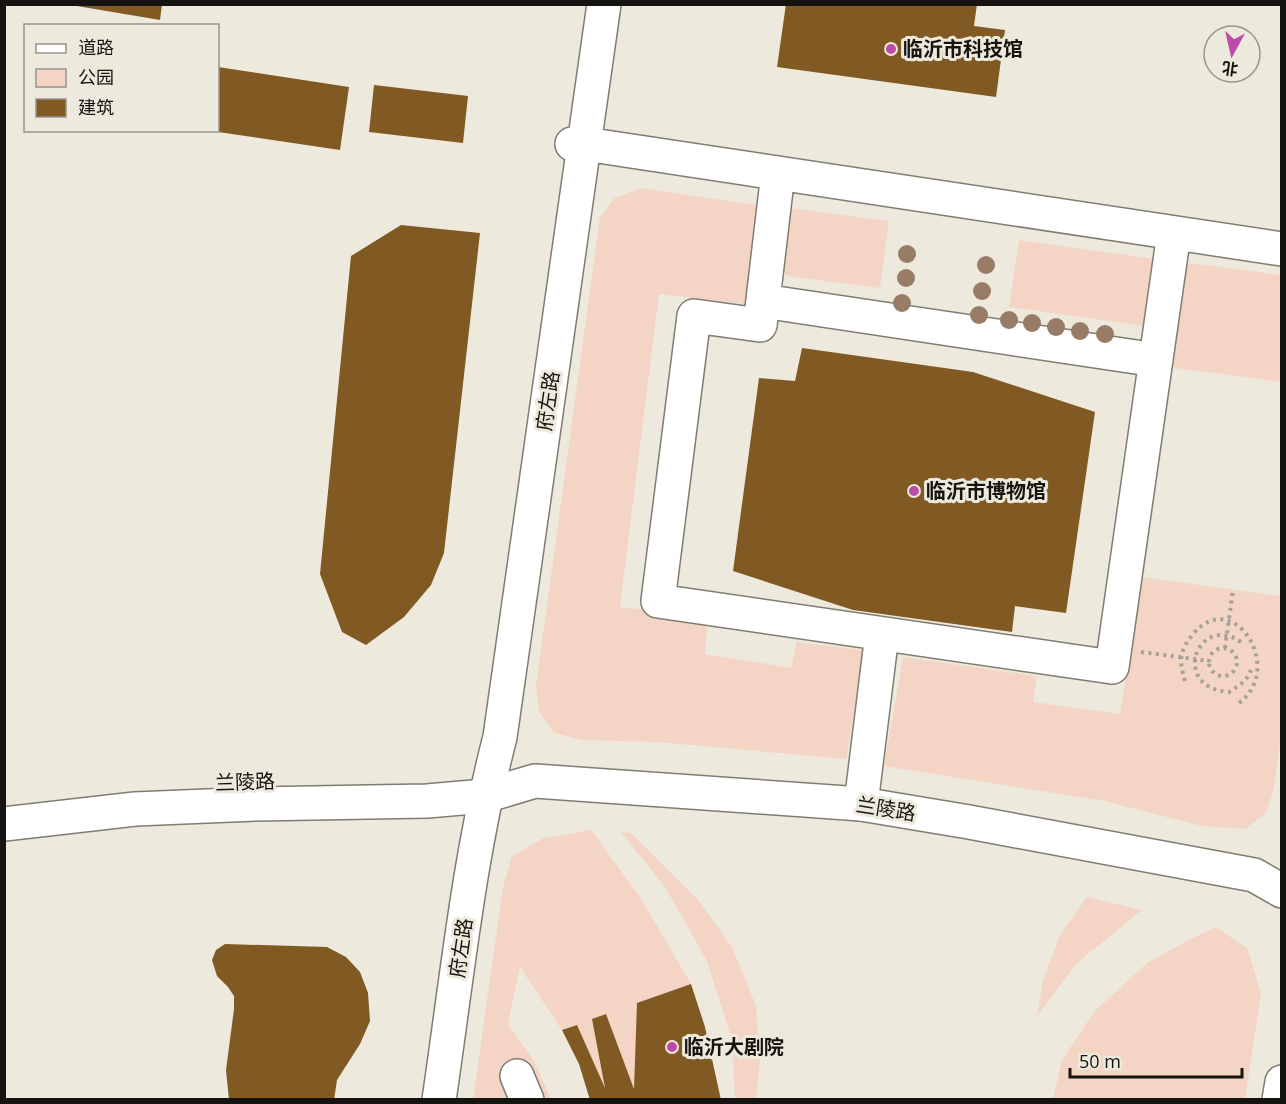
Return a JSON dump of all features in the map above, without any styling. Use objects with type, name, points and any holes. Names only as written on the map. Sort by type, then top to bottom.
[{"type":"main road","name":"府左路","points":[[578,144],[592,4]]},
{"type":"main road","name":"府左路","points":[[451,1100],[487,847],[485,796],[488,737],[578,144],[604,4]]},
{"type":"main road","points":[[578,144],[1281,249]]},
{"type":"main road","points":[[778,173],[760,325],[694,316],[658,601],[1112,667],[1174,233]]},
{"type":"main road","points":[[763,302],[1156,360]]},
{"type":"main road","points":[[861,804],[882,634]]},
{"type":"main road","name":"兰陵路","points":[[4,801],[133,787],[290,781],[432,780],[485,796],[532,804],[858,827],[964,844],[1281,903]]},
{"type":"main road","name":"兰陵路","points":[[4,824],[135,809],[428,801],[485,796],[535,781],[861,804],[1254,875],[1281,891]]},
{"type":"main road","name":"府左路","points":[[439,1100],[475,847],[485,796]]},
{"type":"main road","points":[[1279,1100],[1281,1082]]},
{"type":"path","points":[[1225,648],[1233,590]]},
{"type":"path","points":[[1185,681],[1180,658],[1185,643],[1197,629],[1216,621],[1229,620],[1238,622],[1255,634]]},
{"type":"path","points":[[1241,642],[1234,636],[1214,635],[1200,648],[1195,660],[1197,675],[1210,689],[1230,692],[1242,684],[1251,670]]},
{"type":"path","points":[[1114,648],[1209,661]]},
{"type":"path","points":[[1225,648],[1236,656],[1237,666],[1228,676],[1218,676],[1211,670],[1209,661],[1216,650],[1225,648]]},
{"type":"path","points":[[1239,703],[1250,697],[1258,688]]},
{"type":"green space","points":[[641,188],[762,206],[746,304],[659,294],[620,607],[708,618],[705,654],[791,668],[797,642],[864,650],[846,759],[657,742],[583,740],[554,733],[539,712],[536,686],[600,217],[615,198]]},
{"type":"green space","points":[[788,208],[889,221],[880,288],[787,276],[780,266]]},
{"type":"green space","points":[[1019,240],[1154,259],[1145,326],[1009,307]]},
{"type":"green space","points":[[1180,262],[1281,275],[1281,382],[1169,367]]},
{"type":"green space","points":[[1141,577],[1281,596],[1281,738],[1274,787],[1267,812],[1245,829],[1202,826],[1104,801],[884,766],[903,657],[1037,676],[1033,702],[1120,714]]},
{"type":"green space","points":[[591,830],[640,897],[691,984],[634,1089],[606,1015],[592,1019],[605,1088],[577,1025],[562,1030],[520,967],[508,1024],[534,1061],[551,1099],[473,1100],[503,887],[512,856],[544,838]]},
{"type":"green space","points":[[621,832],[631,833],[698,900],[732,947],[756,1006],[760,1062],[756,1099],[735,1099],[732,1040],[707,961],[665,887]]},
{"type":"green space","points":[[1087,897],[1142,910],[1077,963],[1037,1016],[1043,980],[1060,935]]},
{"type":"green space","points":[[1216,927],[1248,949],[1261,994],[1245,1099],[1053,1099],[1062,1060],[1094,1012],[1147,963]]},
{"type":"building","points":[[65,4],[162,4],[160,20]]},
{"type":"building","name":"临沂市科技馆","points":[[786,4],[977,4],[974,26],[1005,30],[996,97],[777,67]]},
{"type":"building","points":[[219,67],[349,87],[340,150],[218,132]]},
{"type":"building","points":[[374,85],[468,96],[463,143],[369,132]]},
{"type":"building","points":[[401,225],[480,233],[444,553],[431,585],[404,617],[366,645],[342,632],[320,574],[351,256]]},
{"type":"building","name":"临沂市博物馆","points":[[802,348],[973,372],[1095,412],[1066,613],[1015,606],[1012,632],[853,610],[733,571],[759,378],[795,381]]},
{"type":"building","points":[[225,944],[327,947],[346,957],[360,972],[368,993],[370,1021],[360,1044],[337,1080],[334,1100],[229,1100],[226,1070],[234,996],[217,976],[212,960],[216,950]]},
{"type":"building","name":"临沂大剧院","points":[[691,984],[705,1027],[721,1100],[590,1100],[579,1064],[562,1030],[577,1025],[605,1088],[592,1019],[606,1014],[634,1089],[637,1003]]},
{"type":"place","name":"临沂市科技馆","points":[[891,49]]},
{"type":"place","name":"临沂市博物馆","points":[[914,491]]},
{"type":"place","name":"临沂大剧院","points":[[672,1047]]}]
